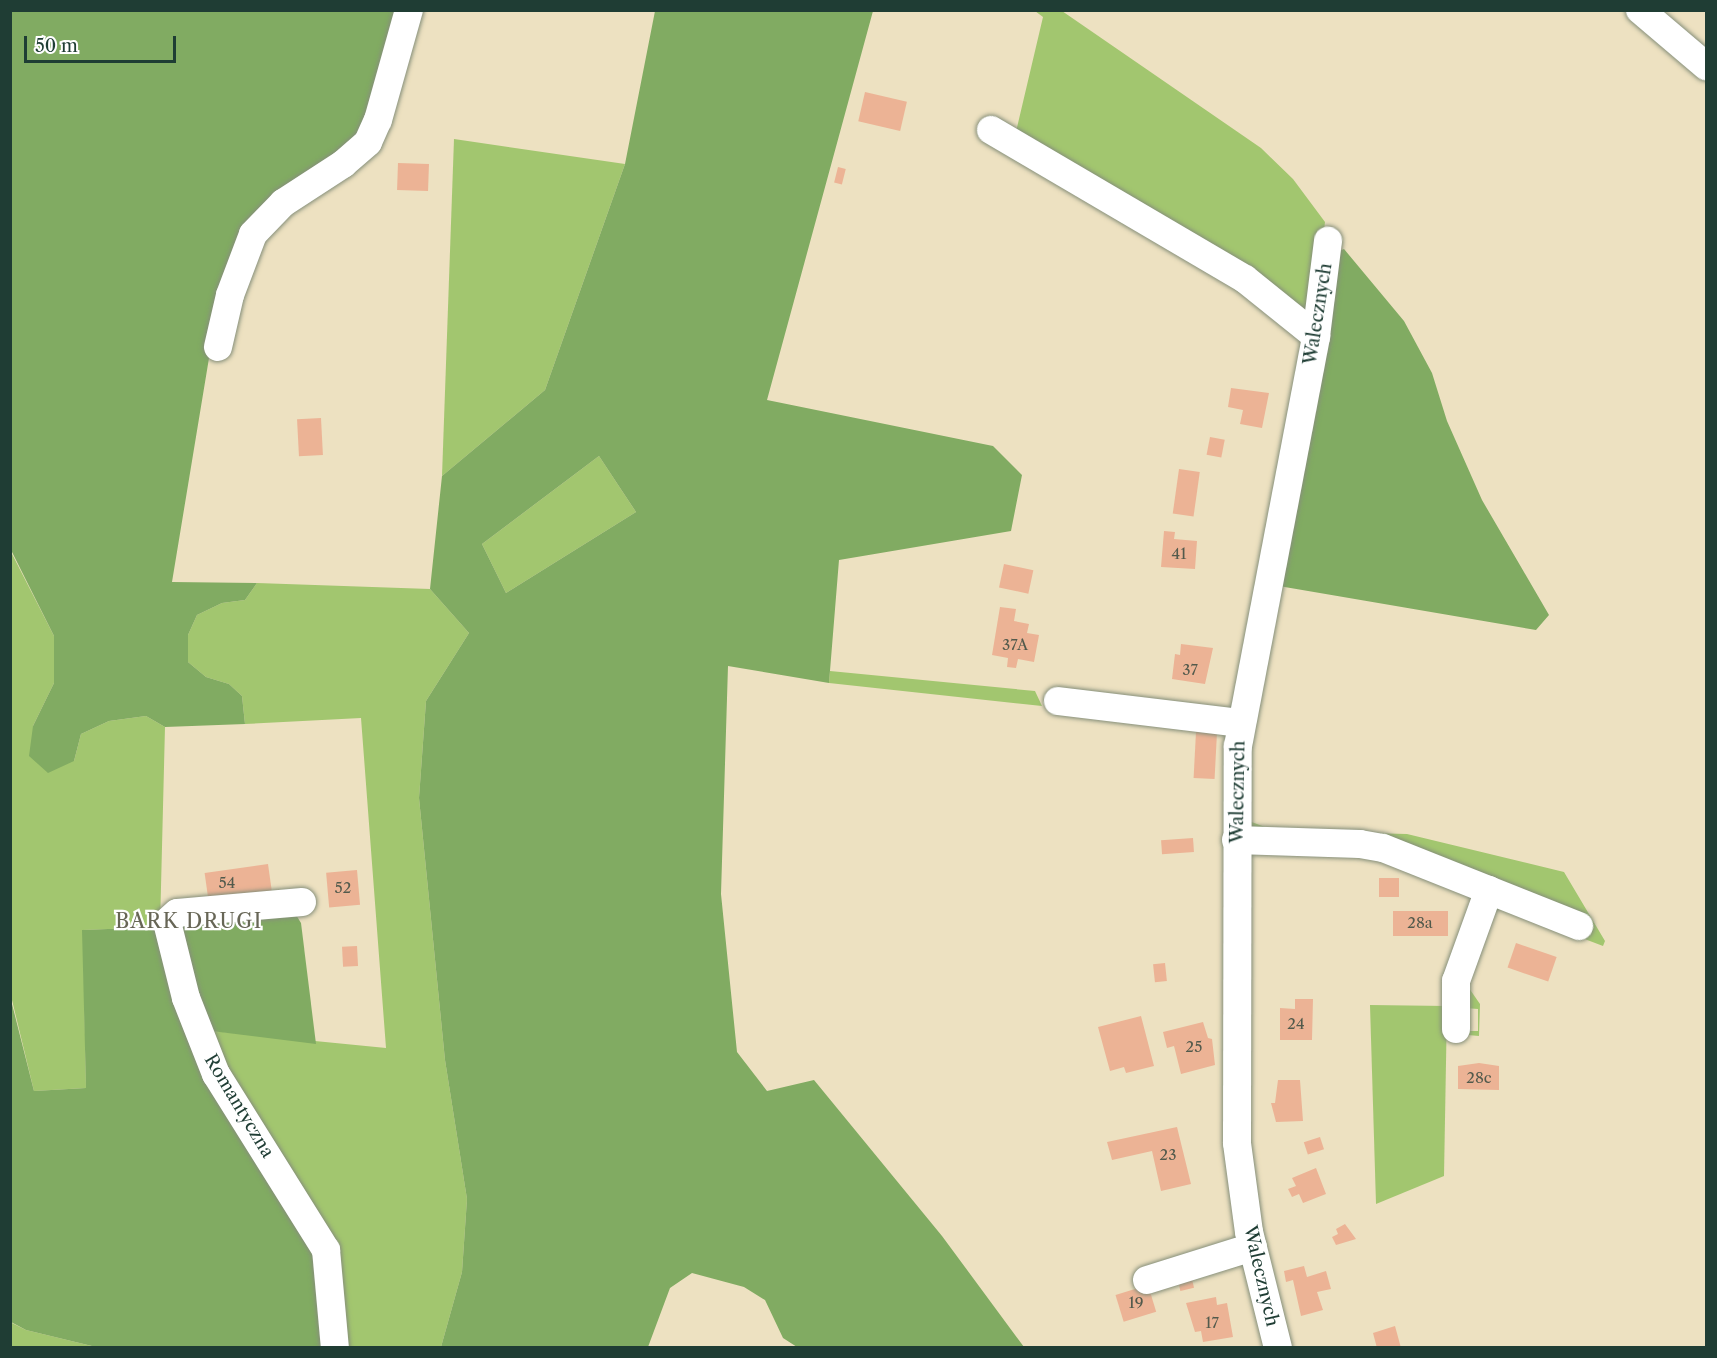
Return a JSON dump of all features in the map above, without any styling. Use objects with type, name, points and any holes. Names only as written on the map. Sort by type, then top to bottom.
[{"type":"street","points":[[218,347],[230,295],[253,234],[283,203],[343,164],[368,142],[378,120],[409,10]]},
{"type":"street","points":[[1640,10],[1707,66]]},
{"type":"street","points":[[991,130],[1245,279],[1316,336]]},
{"type":"street","name":"Walecznych","points":[[1278,1347],[1253,1247],[1237,1143],[1236,840],[1240,723],[1316,336],[1328,241]]},
{"type":"street","points":[[1058,701],[1240,723]]},
{"type":"street","points":[[1236,840],[1360,844],[1383,848],[1579,926]]},
{"type":"street","points":[[1455,1029],[1456,981],[1489,890]]},
{"type":"street","name":"Romantyczna","points":[[302,902],[177,913],[167,922],[186,998],[216,1074],[326,1251],[335,1347]]},
{"type":"street","points":[[1148,1280],[1253,1247]]},
{"type":"green space","points":[[11,11],[403,11],[366,132],[293,183],[211,346],[172,582],[257,583],[245,600],[222,603],[197,615],[188,635],[188,662],[206,677],[229,684],[242,696],[245,724],[165,727],[146,716],[109,721],[81,734],[74,761],[48,773],[29,756],[33,726],[54,683],[54,636],[11,550]]},
{"type":"green space","points":[[655,11],[873,11],[767,400],[993,446],[1022,475],[1011,531],[839,560],[829,683],[728,666],[721,894],[737,1052],[767,1091],[814,1080],[942,1236],[1024,1347],[797,1347],[783,1338],[765,1300],[744,1287],[692,1273],[670,1288],[648,1347],[441,1347],[462,1272],[467,1199],[445,1060],[419,798],[426,701],[469,633],[430,589],[442,476],[545,390],[625,164]],"holes":[[[599,456],[636,512],[506,593],[482,544]]]},
{"type":"green space","points":[[1035,11],[1062,11],[1261,148],[1293,179],[1325,222],[1313,326],[1015,136],[1043,17]]},
{"type":"green space","points":[[454,139],[625,164],[545,390],[442,476]]},
{"type":"green space","points":[[1344,249],[1404,321],[1432,373],[1447,421],[1482,500],[1549,615],[1536,630],[1273,585],[1334,253]]},
{"type":"green space","points":[[599,456],[636,512],[506,593],[482,544]]},
{"type":"green space","points":[[10,550],[54,636],[54,683],[33,726],[74,761],[81,734],[109,721],[146,716],[165,727],[160,927],[83,930],[86,1088],[34,1091],[11,996]]},
{"type":"green space","points":[[257,583],[430,589],[469,633],[426,701],[419,798],[445,1060],[467,1199],[462,1272],[441,1347],[341,1347],[203,1030],[386,1048],[361,718],[245,724],[242,696],[229,684],[206,677],[188,662],[188,635],[197,615],[222,603],[245,600]]},
{"type":"green space","points":[[1273,585],[1278,586],[1251,724],[1246,820],[1276,831],[1407,834],[1564,872],[1605,941],[1603,946],[1582,938],[1586,925],[1384,842],[1365,838],[1260,835],[1245,828],[1242,819],[1247,724]]},
{"type":"green space","points":[[830,671],[1035,691],[1042,706],[829,683]]},
{"type":"green space","points":[[1509,905],[1547,920],[1550,926],[1501,908],[1487,917],[1497,907]]},
{"type":"green space","points":[[293,910],[301,923],[316,1044],[203,1030],[176,926]]},
{"type":"green space","points":[[1487,917],[1464,981],[1480,1004],[1479,1036],[1468,1035],[1468,1031],[1478,1031],[1478,1009],[1465,1008],[1462,980]]},
{"type":"green space","points":[[160,927],[179,1000],[321,1254],[329,1347],[96,1347],[26,1330],[11,1322],[10,996],[34,1091],[86,1088],[82,930]]},
{"type":"green space","points":[[1370,1005],[1447,1006],[1444,1176],[1376,1204]]},
{"type":"green space","points":[[10,1322],[26,1330],[96,1347],[11,1347]]},
{"type":"building","points":[[865,92],[907,102],[900,131],[858,121]]},
{"type":"building","points":[[398,163],[429,164],[428,191],[397,190]]},
{"type":"building","points":[[838,167],[846,169],[842,184],[834,183]]},
{"type":"building","points":[[1231,388],[1269,393],[1262,428],[1240,424],[1243,410],[1228,407]]},
{"type":"building","points":[[321,418],[323,455],[299,456],[297,419]]},
{"type":"building","points":[[1210,437],[1225,440],[1221,458],[1207,455]]},
{"type":"building","points":[[1179,469],[1200,472],[1194,516],[1173,514]]},
{"type":"building","points":[[1164,531],[1175,532],[1174,539],[1197,541],[1195,569],[1161,567]]},
{"type":"building","points":[[1004,564],[1033,570],[1028,594],[999,587]]},
{"type":"building","points":[[1000,607],[1016,609],[1014,621],[1029,624],[1027,633],[1039,635],[1034,662],[1018,659],[1016,668],[1007,667],[1008,658],[992,655]]},
{"type":"building","points":[[1181,644],[1213,648],[1205,684],[1172,679],[1175,654],[1180,655]]},
{"type":"building","points":[[1196,732],[1217,733],[1215,779],[1194,778]]},
{"type":"building","points":[[1193,838],[1194,852],[1162,854],[1161,840]]},
{"type":"building","points":[[268,864],[272,891],[208,900],[205,873]]},
{"type":"building","points":[[357,870],[360,905],[329,908],[326,873]]},
{"type":"building","points":[[1379,878],[1399,878],[1399,897],[1379,897]]},
{"type":"building","points":[[1393,911],[1448,911],[1448,936],[1393,936]]},
{"type":"building","points":[[1516,943],[1557,957],[1548,982],[1508,968]]},
{"type":"building","points":[[357,946],[358,966],[343,967],[342,947]]},
{"type":"building","points":[[1165,963],[1167,981],[1155,982],[1153,964]]},
{"type":"building","points":[[1295,999],[1313,999],[1312,1040],[1280,1040],[1280,1008],[1295,1009]]},
{"type":"building","points":[[1141,1016],[1154,1066],[1126,1073],[1124,1067],[1110,1071],[1098,1027]]},
{"type":"building","points":[[1203,1022],[1208,1038],[1212,1039],[1215,1065],[1181,1074],[1174,1046],[1167,1048],[1163,1032]]},
{"type":"building","points":[[1479,1063],[1499,1066],[1499,1090],[1458,1089],[1458,1066]]},
{"type":"building","points":[[1278,1080],[1300,1080],[1303,1121],[1276,1122],[1271,1103],[1275,1103]]},
{"type":"building","points":[[1177,1127],[1191,1184],[1161,1191],[1152,1151],[1112,1160],[1107,1142]]},
{"type":"building","points":[[1320,1137],[1324,1149],[1308,1155],[1304,1142]]},
{"type":"building","points":[[1316,1168],[1326,1194],[1303,1203],[1299,1194],[1292,1197],[1288,1189],[1296,1186],[1292,1178]]},
{"type":"building","points":[[1345,1224],[1356,1239],[1336,1245],[1332,1237],[1338,1234],[1336,1229]]},
{"type":"building","points":[[1304,1266],[1307,1277],[1326,1271],[1331,1289],[1317,1292],[1323,1310],[1301,1316],[1293,1280],[1286,1282],[1284,1271]]},
{"type":"building","points":[[1192,1279],[1194,1288],[1180,1291],[1178,1282]]},
{"type":"building","points":[[1148,1285],[1156,1312],[1124,1322],[1115,1295]]},
{"type":"building","points":[[1216,1297],[1217,1305],[1227,1303],[1233,1337],[1203,1342],[1201,1331],[1195,1332],[1186,1303]]},
{"type":"building","points":[[1395,1326],[1401,1348],[1377,1348],[1373,1333]]},
{"type":"district","name":"BARK DRUGI","points":[[189,921]]}]
